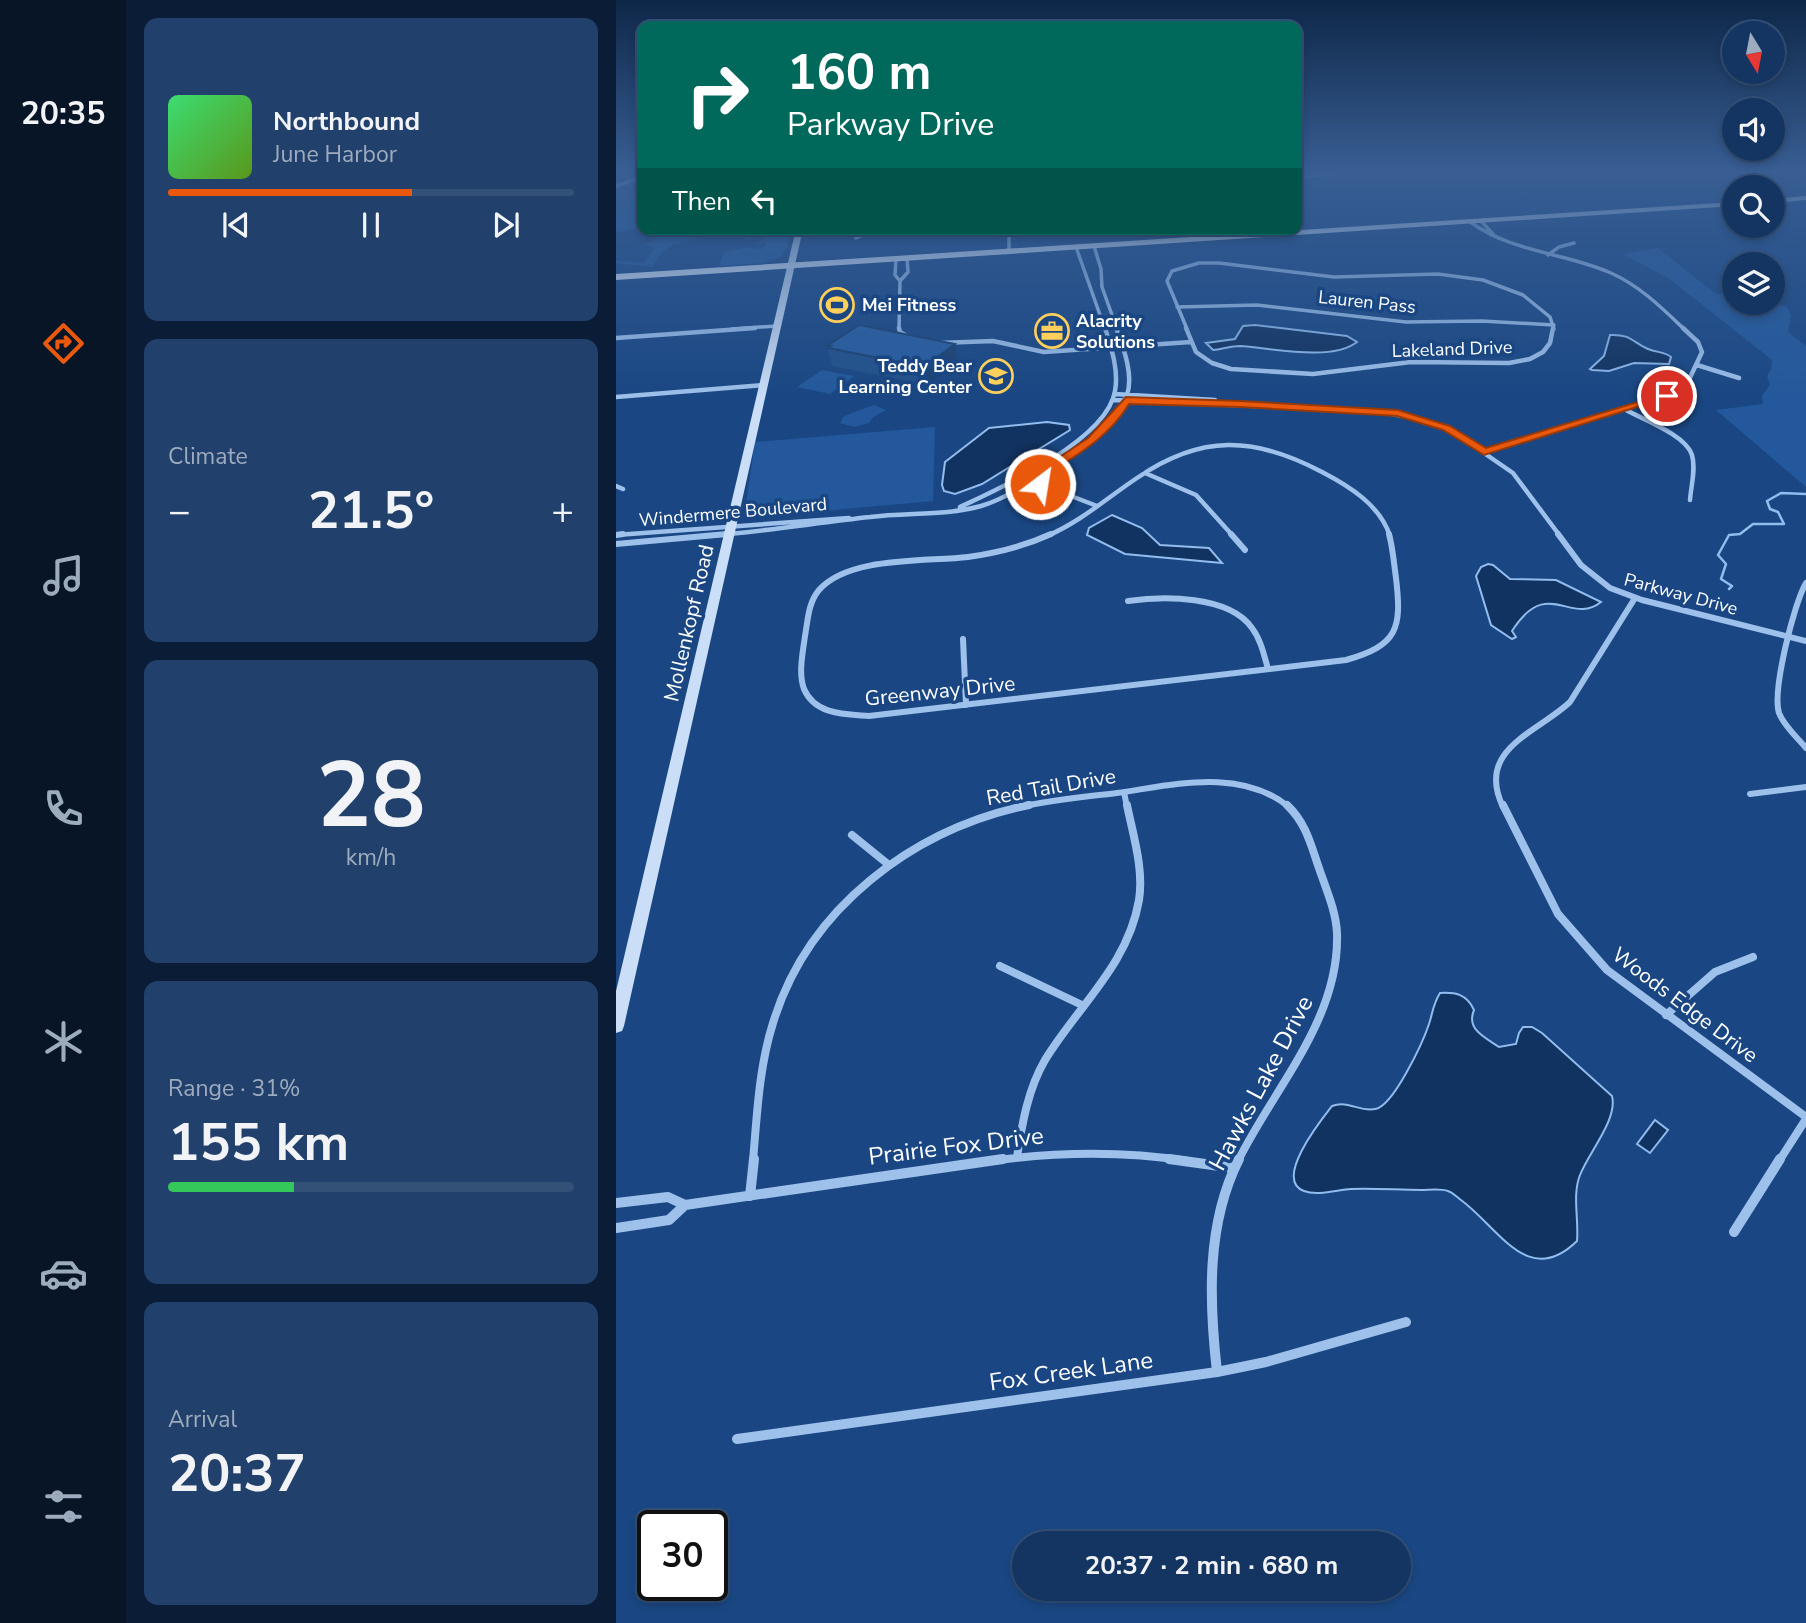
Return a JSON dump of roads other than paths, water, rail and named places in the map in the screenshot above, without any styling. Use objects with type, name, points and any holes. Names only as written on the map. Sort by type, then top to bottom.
[{"type":"main road","points":[[616,277],[1094,246]]},
{"type":"street","name":"Mollenkopf Road","points":[[616,1026],[796,246]]},
{"type":"street","points":[[1009,246],[1009,251]]},
{"type":"street","points":[[1094,246],[1101,284],[1129,379],[1127,398]]},
{"type":"street","points":[[1484,452],[1681,390],[1687,384],[1702,352],[1698,342],[1639,289],[1608,271],[1515,246]]},
{"type":"street","points":[[1548,254],[1564,246]]},
{"type":"street","points":[[1076,247],[1090,282],[1116,374],[1114,397]]},
{"type":"street","points":[[900,281],[908,272],[907,258]]},
{"type":"street","points":[[896,259],[895,275],[900,281],[900,332],[919,341]]},
{"type":"street","name":"Lakeland Drive","points":[[1219,263],[1334,277],[1438,274],[1483,280],[1523,295],[1550,317],[1554,325],[1548,348],[1538,356],[1521,361],[1486,365],[1404,363],[1323,373],[1248,371],[1219,366],[1200,357],[1191,342],[1167,281],[1170,273],[1194,264],[1219,263]]},
{"type":"street","name":"Lauren Pass","points":[[1178,307],[1257,304],[1406,322],[1482,320],[1554,325]]},
{"type":"street","points":[[616,338],[777,326]]},
{"type":"street","points":[[935,343],[993,341],[1044,352],[1191,342]]},
{"type":"street","points":[[1697,365],[1739,378]]},
{"type":"street","points":[[616,397],[764,385]]},
{"type":"street","name":"Parkway Drive","points":[[1114,397],[1377,411],[1407,415],[1446,428],[1519,479],[1586,571],[1610,588],[1635,598],[1806,641]]},
{"type":"street","name":"Windermere Boulevard","points":[[960,508],[1020,477],[1081,438],[1100,420],[1114,397]]},
{"type":"street","name":"Windermere Boulevard","points":[[616,536],[813,526],[994,502],[1092,440],[1116,417],[1127,398]]},
{"type":"street","points":[[1624,409],[1688,447],[1693,457],[1690,500]]},
{"type":"street","name":"Greenway Drive","points":[[1217,443],[1252,444],[1285,454],[1348,489],[1368,503],[1382,518],[1389,533],[1400,616],[1394,632],[1380,646],[1359,656],[1336,662],[966,705],[853,716],[833,713],[815,705],[803,693],[800,681],[810,606],[815,595],[840,576],[869,566],[979,555],[1025,544],[1058,531],[1145,473],[1172,455],[1193,447],[1217,443]]},
{"type":"street","points":[[1145,473],[1196,495],[1245,550]]},
{"type":"street","points":[[1020,477],[1097,506]]},
{"type":"street","points":[[616,486],[623,489]]},
{"type":"street","name":"Windermere Boulevard","points":[[616,544],[731,530]]},
{"type":"street","points":[[1806,583],[1800,589],[1788,636],[1777,708],[1783,720],[1806,748]]},
{"type":"street","name":"Woods Edge Drive","points":[[1635,598],[1570,702],[1557,714],[1513,743],[1502,755],[1497,765],[1496,785],[1500,802],[1565,924],[1607,970],[1806,1118]]},
{"type":"street","points":[[1128,601],[1167,599],[1216,605],[1233,612],[1243,617],[1253,630],[1268,669]]},
{"type":"street","points":[[963,639],[966,705]]},
{"type":"street","name":"Red Tail Drive","points":[[750,1196],[768,1043],[788,982],[827,921],[861,886],[939,834],[989,815],[1035,803],[1209,781],[1233,782],[1267,793]]},
{"type":"street","points":[[1749,794],[1806,787]]},
{"type":"street","points":[[1017,1157],[1023,1116],[1044,1062],[1113,969],[1133,926],[1140,876],[1124,792]]},
{"type":"street","name":"Hawks Lake Drive","points":[[1217,1372],[1211,1296],[1222,1202],[1234,1168],[1326,1007],[1335,977],[1337,954],[1335,920],[1307,831],[1294,812],[1267,793]]},
{"type":"street","points":[[852,835],[889,865]]},
{"type":"street","points":[[1666,1015],[1714,972],[1753,957]]},
{"type":"street","points":[[1000,965],[1084,1006]]},
{"type":"street","points":[[1734,1232],[1806,1118]]},
{"type":"street","name":"Prairie Fox Drive","points":[[616,1203],[668,1197],[685,1205],[1017,1157],[1097,1154],[1183,1160],[1234,1168]]},
{"type":"street","name":"Prairie Fox Drive","points":[[616,1228],[668,1220],[685,1205]]},
{"type":"street","name":"Fox Creek Lane","points":[[737,1439],[1217,1372],[1266,1362],[1406,1322]]},
{"type":"waterway","points":[[1729,589],[1732,586],[1721,579],[1726,564],[1718,555],[1729,535],[1740,534],[1753,524],[1784,524],[1778,512],[1770,509],[1767,501],[1781,493],[1806,494]]},
{"type":"place","name":"Mei Fitness","points":[[837,305]]},
{"type":"place","name":"Alacrity Solutions","points":[[1052,331]]},
{"type":"place","name":"Teddy Bear Learning Center","points":[[996,376]]}]
